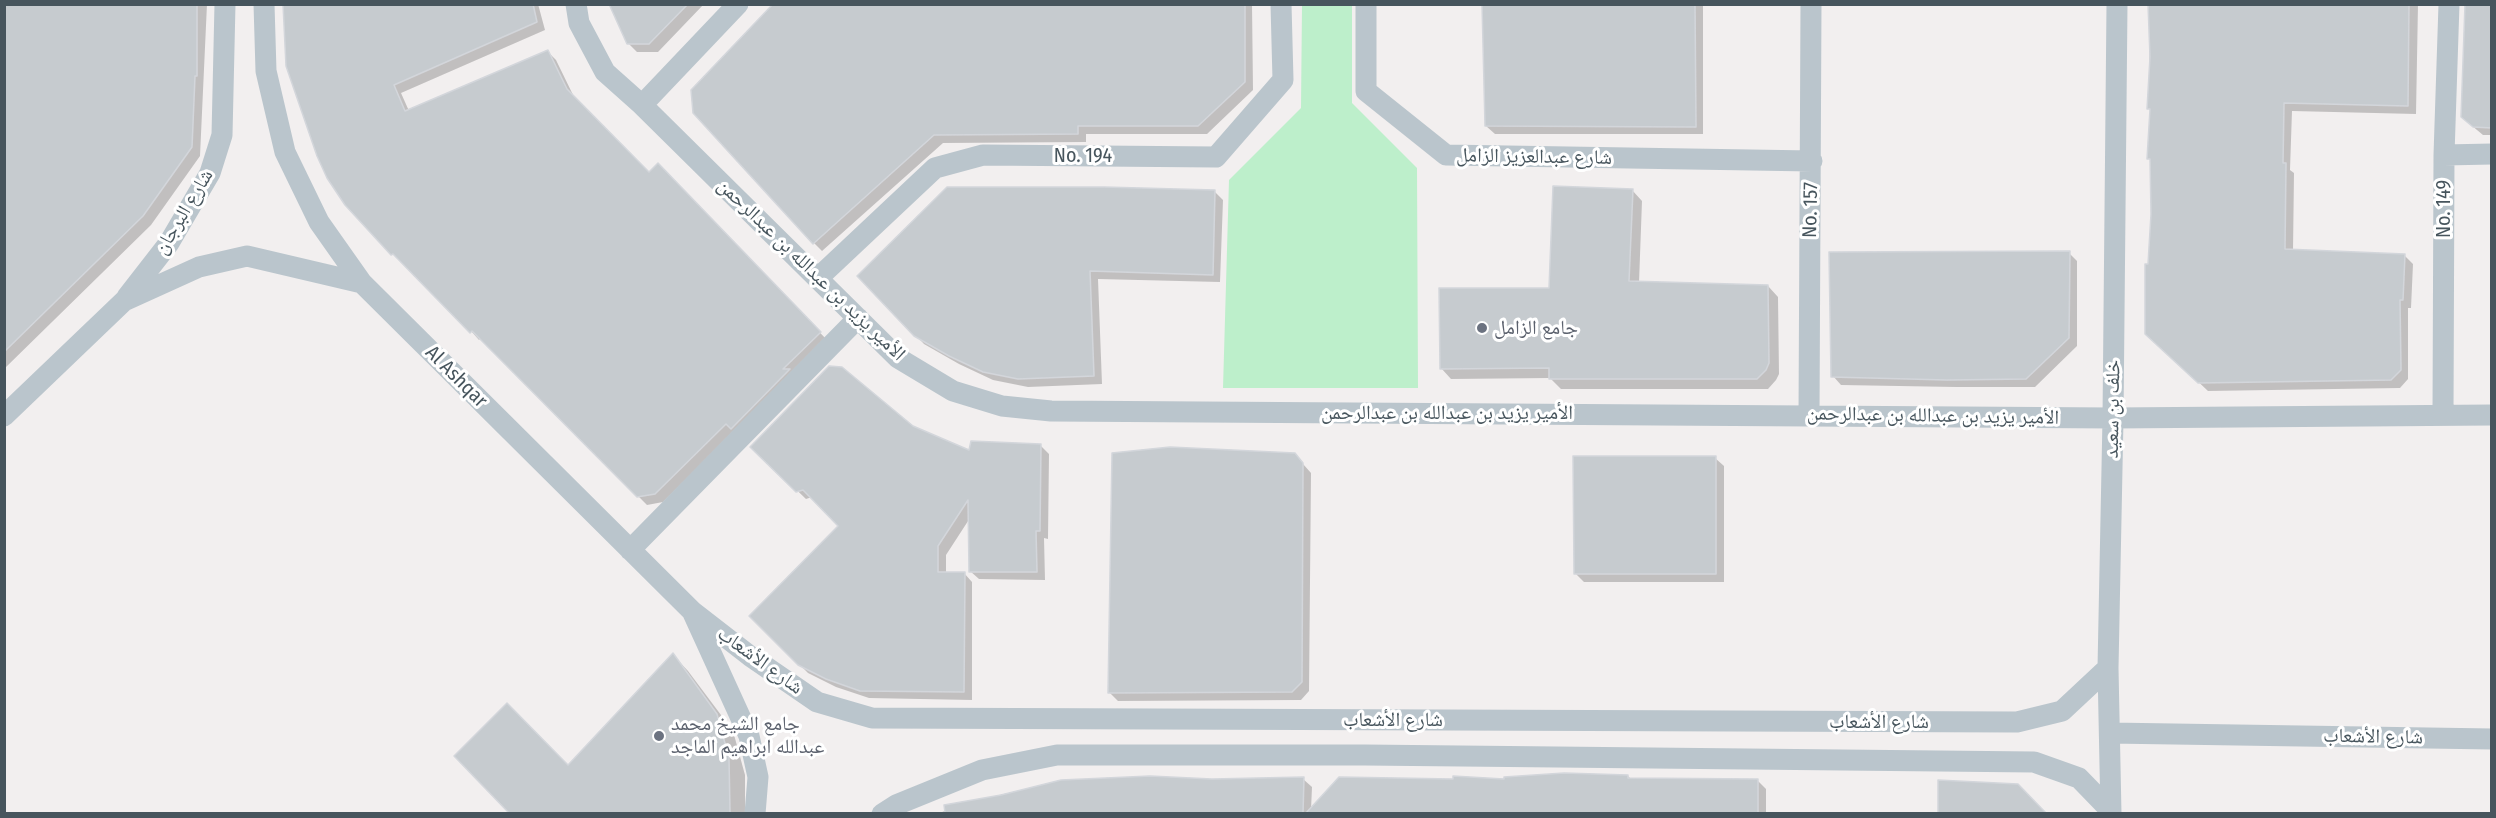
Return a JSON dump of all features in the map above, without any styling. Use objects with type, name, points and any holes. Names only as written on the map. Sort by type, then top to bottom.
[{"type":"street","name":"شارع البرجان","points":[[124,301],[169,243],[210,173],[222,135],[225,4]]},
{"type":"street","points":[[264,4],[266,71],[285,152],[319,222],[362,283]]},
{"type":"street","name":"الأمير يزيد بن عبدالله بن عبدالرحمن","points":[[576,4],[579,23],[605,72],[642,105],[898,358],[953,391],[1002,406],[1051,411],[2113,418],[2492,415]]},
{"type":"street","points":[[642,105],[738,4]]},
{"type":"street","name":"No. 194","points":[[818,278],[935,168],[983,155],[1216,156],[1283,80],[1281,4]]},
{"type":"street","name":"شارع عبدالعزيز الزامل","points":[[1366,4],[1366,91],[1446,155],[1812,161]]},
{"type":"street","name":"No. 157","points":[[1809,415],[1811,4]]},
{"type":"street","name":"خلف بن سعيد","points":[[2111,812],[2108,668],[2117,4]]},
{"type":"street","name":"No. 149","points":[[2444,414],[2444,154],[2449,4]]},
{"type":"street","points":[[2444,154],[2492,154]]},
{"type":"street","points":[[4,416],[124,301],[198,267],[247,256],[362,283]]},
{"type":"street","name":"Al Ashqar","points":[[362,283],[692,611],[749,736],[758,777],[755,813]]},
{"type":"street","points":[[630,550],[858,318]]},
{"type":"street","name":"شارع الأشعاب","points":[[692,611],[750,656],[817,702],[872,718],[2017,722],[2062,711],[2108,668]]},
{"type":"street","name":"شارع الأشعاب","points":[[2110,733],[2492,739]]},
{"type":"street","name":"شارع الأشعاب","points":[[882,813],[982,770],[1056,755],[1365,755],[2034,762],[2079,778],[2111,812]]},
{"type":"green space","points":[[1302,5],[1352,5],[1352,103],[1417,168],[1418,388],[1223,388],[1229,180],[1301,108]]},
{"type":"building","points":[[4,4],[197,4],[197,76],[195,76],[192,147],[143,216],[4,352]]},
{"type":"building","points":[[283,4],[533,4],[537,22],[394,85],[405,111],[548,50],[567,89],[649,172],[658,163],[821,332],[783,369],[790,369],[731,429],[726,424],[655,494],[637,497],[472,331],[470,333],[393,254],[391,255],[345,205],[327,178],[317,156],[286,66]]},
{"type":"building","points":[[609,4],[688,4],[649,44],[627,44]]},
{"type":"building","points":[[773,4],[1245,4],[1245,82],[1198,126],[1078,126],[1078,134],[934,135],[813,244],[693,113],[691,90]]},
{"type":"building","points":[[1482,4],[1695,4],[1696,127],[1485,126]]},
{"type":"building","points":[[2148,4],[2409,4],[2408,106],[2284,103],[2285,249],[2405,254],[2403,300],[2400,300],[2401,370],[2391,380],[2198,383],[2145,334],[2145,264],[2148,264],[2151,214],[2150,159],[2147,159],[2150,109],[2147,109],[2150,57]]},
{"type":"building","points":[[2465,4],[2492,4],[2492,128],[2473,127],[2461,117]]},
{"type":"building","points":[[1553,186],[1633,189],[1629,281],[1768,285],[1769,363],[1766,370],[1757,379],[1549,379],[1549,368],[1440,369],[1439,288],[1549,288]]},
{"type":"building","points":[[947,187],[1215,190],[1213,275],[1090,271],[1094,376],[1018,379],[983,372],[914,336],[857,276]]},
{"type":"building","points":[[2070,251],[2069,338],[2026,379],[1947,380],[1831,377],[1829,252]]},
{"type":"building","points":[[829,366],[842,367],[913,426],[969,450],[971,441],[1041,444],[1040,531],[1036,531],[1037,572],[969,572],[968,500],[938,546],[938,572],[965,572],[964,692],[860,691],[826,679],[798,665],[749,616],[838,526],[803,490],[796,492],[750,447]]},
{"type":"building","points":[[1170,447],[1295,453],[1303,463],[1302,682],[1292,692],[1108,693],[1112,453]]},
{"type":"building","points":[[1573,456],[1716,456],[1716,574],[1574,574]]},
{"type":"building","name":"جامع الشيخ محمد عبدالله ابراهيم الماجد","points":[[673,653],[717,714],[729,758],[730,813],[509,813],[454,756],[507,703],[568,765]]},
{"type":"building","points":[[1564,773],[1628,775],[1628,778],[1758,779],[1758,813],[1306,813],[1339,777],[1453,779],[1453,776],[1504,779],[1504,777]]},
{"type":"building","points":[[1150,776],[1212,779],[1304,777],[1303,813],[945,813],[944,805],[1001,795],[1061,780]]},
{"type":"building","points":[[1938,780],[2018,784],[2046,813],[1938,813]]},
{"type":"place","name":"جامع الزامل","points":[[1482,328]]},
{"type":"place","name":"جامع الشيخ محمد عبدالله ابراهيم الماجد","points":[[659,736]]}]
